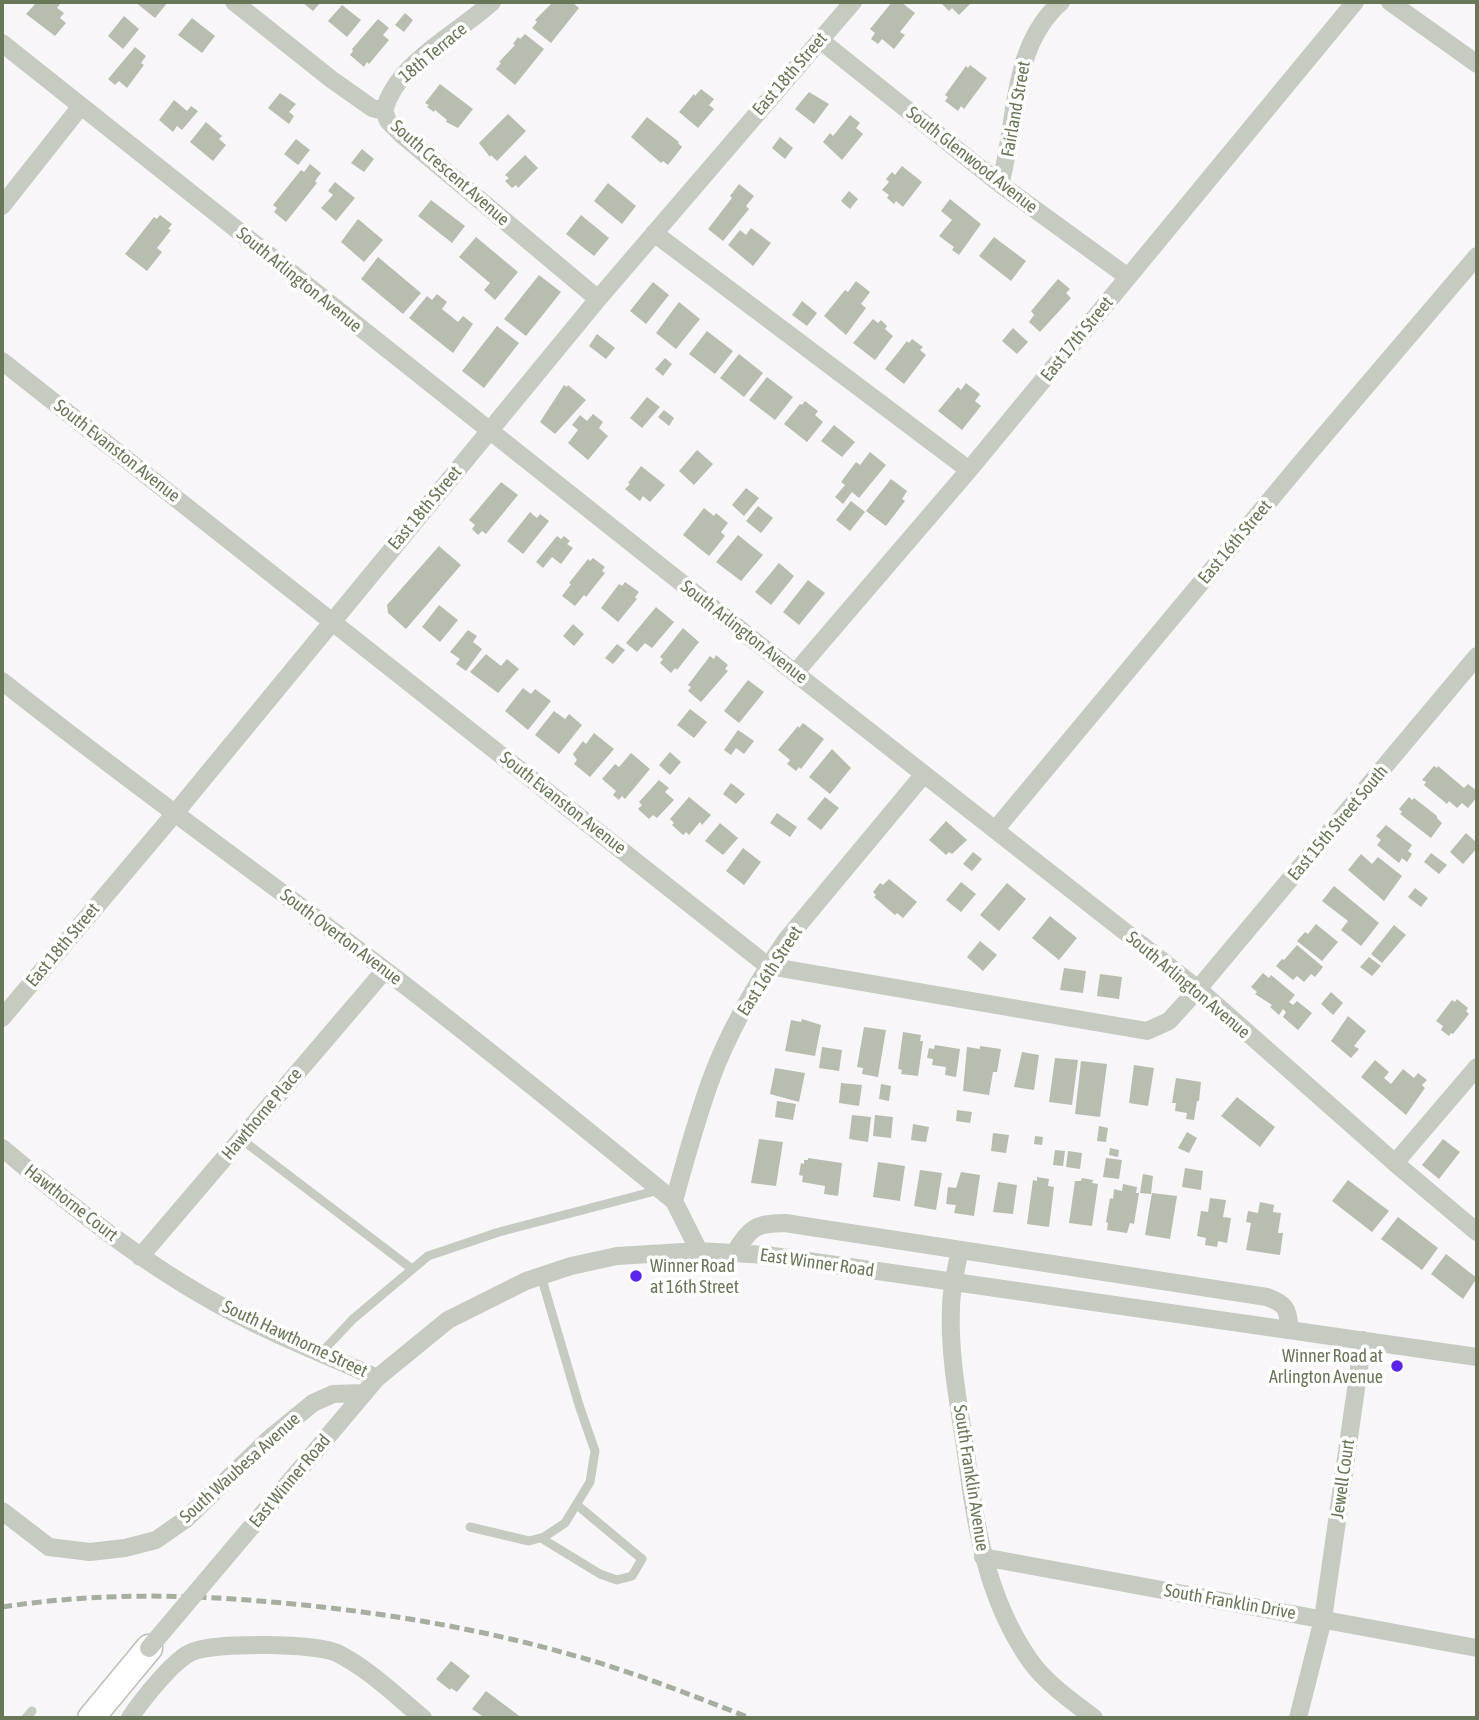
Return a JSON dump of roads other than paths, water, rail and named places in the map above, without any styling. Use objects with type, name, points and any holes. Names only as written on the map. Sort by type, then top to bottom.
[{"type":"street","name":"South Crescent Avenue","points":[[234,2],[331,79],[372,108],[384,111],[388,121],[401,134],[598,299]]},
{"type":"street","name":"18th Terrace","points":[[384,111],[387,97],[402,75],[492,2]]},
{"type":"street","name":"East 18th Street","points":[[2,1018],[176,812],[598,299],[853,2]]},
{"type":"street","name":"Fairland Street","points":[[1000,184],[1006,164],[1024,57],[1036,32],[1051,10],[1061,2]]},
{"type":"street","name":"East 17th Street","points":[[795,673],[969,470],[1355,2]]},
{"type":"street","points":[[1390,2],[1477,64]]},
{"type":"street","name":"South Glenwood Avenue","points":[[820,40],[1000,184],[1128,277]]},
{"type":"street","name":"South Arlington Avenue","points":[[2,43],[489,431],[1198,989],[1477,1232]]},
{"type":"street","points":[[2,206],[81,106]]},
{"type":"street","points":[[654,233],[969,470]]},
{"type":"street","name":"East 16th Street","points":[[995,830],[1477,256]]},
{"type":"street","name":"South Evanston Avenue","points":[[2,361],[768,966],[1147,1031],[1169,1021],[1198,989]]},
{"type":"street","name":"East 15th Street South","points":[[1198,989],[1477,656]]},
{"type":"street","name":"South Overton Avenue","points":[[2,681],[79,742],[385,970],[667,1196]]},
{"type":"street","name":"East 16th Street","points":[[667,1196],[711,1081],[737,1022],[768,966],[786,940],[924,774]]},
{"type":"street","name":"Hawthorne Place","points":[[140,1257],[385,970]]},
{"type":"street","points":[[1395,1163],[1477,1066]]},
{"type":"street","name":"Hawthorne Court","points":[[2,1148],[74,1209],[140,1257]]},
{"type":"street","points":[[667,1196],[699,1251]]},
{"type":"street","points":[[734,1253],[747,1233],[761,1224],[785,1223],[1267,1297],[1279,1301],[1287,1309],[1290,1330]]},
{"type":"street","name":"South Franklin Avenue","points":[[960,1250],[951,1308],[953,1363],[976,1527],[983,1557],[996,1599],[1016,1639],[1033,1665],[1094,1718]]},
{"type":"street","name":"East Winner Road","points":[[91,1718],[377,1378],[449,1320],[526,1281],[571,1266],[617,1256],[699,1251],[766,1255],[1477,1357]]},
{"type":"street","name":"South Hawthorne Street","points":[[140,1257],[245,1319],[377,1378]]},
{"type":"street","name":"Jewell Court","points":[[1298,1718],[1323,1619],[1363,1340]]},
{"type":"street","name":"South Waubesa Avenue","points":[[2,1511],[49,1547],[90,1552],[125,1548],[156,1540],[187,1519],[269,1440],[313,1403],[332,1394],[364,1393]]},
{"type":"street","name":"South Franklin Drive","points":[[983,1557],[1477,1648]]},
{"type":"street","points":[[130,1718],[144,1697],[192,1652],[235,1646],[296,1645],[335,1652],[362,1668],[423,1718]]},
{"type":"lane","points":[[241,1139],[412,1269]]},
{"type":"lane","points":[[321,1353],[353,1319],[428,1256],[464,1243],[667,1196]]},
{"type":"lane","points":[[470,1527],[530,1541],[541,1538],[565,1523],[590,1482],[595,1451],[541,1276]]},
{"type":"lane","points":[[541,1538],[600,1574],[617,1580],[632,1576],[642,1559],[577,1505]]},
{"type":"railway","points":[[2,1607],[75,1599],[147,1596],[293,1604],[396,1617],[498,1636],[589,1660],[750,1718]]},
{"type":"place","name":"Winner Road at 16th Street","points":[[636,1276]]},
{"type":"place","name":"Winner Road at Arlington Avenue","points":[[1397,1366]]}]
